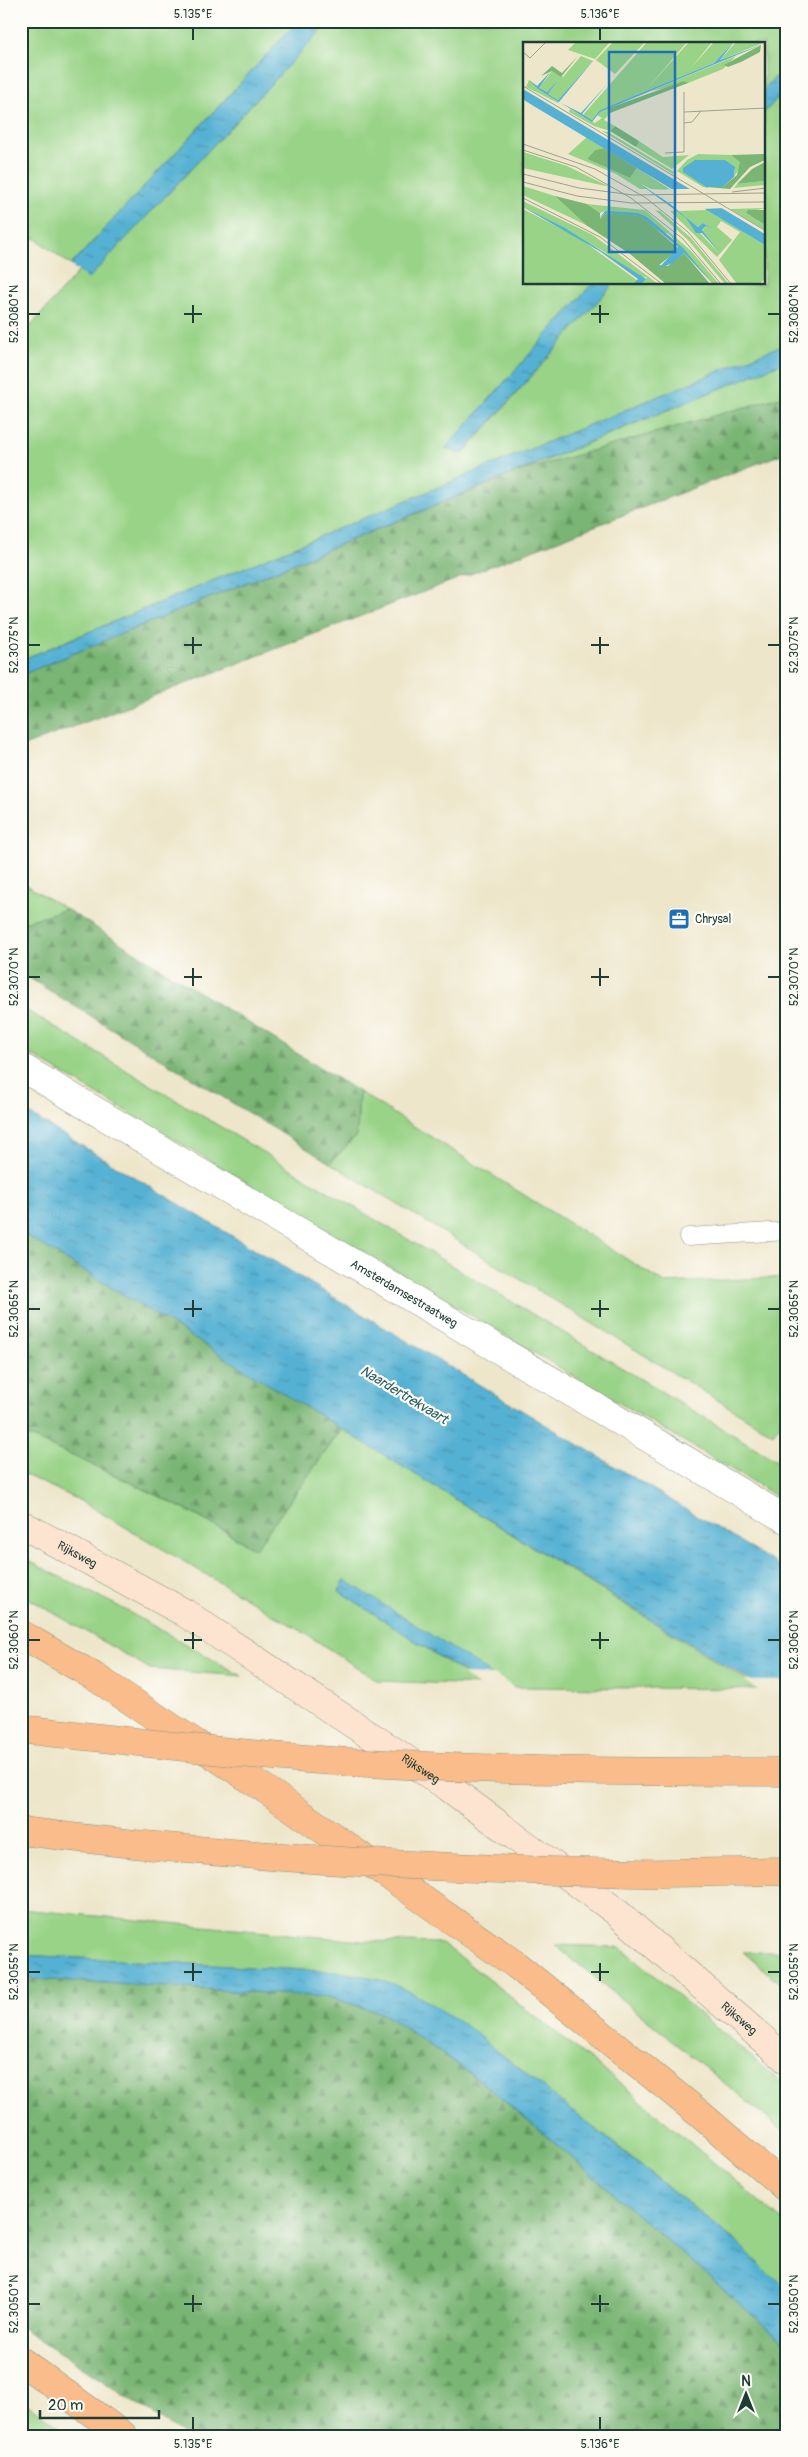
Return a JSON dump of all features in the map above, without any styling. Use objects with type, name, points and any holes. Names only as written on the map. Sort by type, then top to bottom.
[{"type":"highway","points":[[21,1634],[95,1677],[268,1792],[516,1965],[701,2115],[787,2189]]},
{"type":"highway","points":[[21,1729],[294,1758],[450,1767],[571,1772],[787,1772]]},
{"type":"highway","points":[[21,1831],[266,1854],[386,1863],[638,1873],[787,1871]]},
{"type":"highway","points":[[21,2360],[124,2436]]},
{"type":"main road","name":"Rijksweg","points":[[21,1524],[185,1613],[448,1787],[614,1910],[787,2060]]},
{"type":"street","name":"Amsterdamsestraatweg","points":[[21,1067],[787,1520]]},
{"type":"lane","points":[[688,1237],[787,1231]]},
{"type":"green space","points":[[21,21],[298,21],[71,265],[21,228]]},
{"type":"green space","points":[[330,21],[787,21],[787,64],[766,87],[766,42],[523,42],[523,285],[591,285],[446,448],[463,454],[612,285],[766,285],[766,111],[787,87],[787,343],[21,660],[21,337],[79,271],[88,278]]},
{"type":"green space","points":[[787,361],[787,395],[518,472]]},
{"type":"green space","points":[[787,395],[787,452],[21,747],[21,675],[518,472]]},
{"type":"green space","points":[[21,882],[66,909],[21,923]]},
{"type":"green space","points":[[66,909],[359,1092],[357,1135],[330,1163],[21,973],[21,923]]},
{"type":"green space","points":[[21,1007],[787,1467],[787,1487],[780,1498],[21,1049]]},
{"type":"green space","points":[[359,1092],[665,1283],[787,1277],[787,1413],[773,1434],[330,1163],[357,1135]]},
{"type":"green space","points":[[21,1232],[342,1429],[255,1549],[169,1501],[21,1433]]},
{"type":"green space","points":[[342,1429],[761,1689],[507,1687],[342,1587],[339,1590],[481,1685],[378,1681],[303,1632],[156,1545],[77,1499],[21,1473],[21,1433],[169,1502],[255,1549]]},
{"type":"green space","points":[[21,1557],[118,1606],[242,1676],[150,1669],[21,1594]]},
{"type":"green space","points":[[21,1909],[362,1941],[442,1943],[620,2083],[787,2225],[787,2291],[734,2240],[605,2136],[388,1982],[357,1975],[323,1971],[21,1955]]},
{"type":"green space","points":[[555,1945],[620,1947],[787,2087],[787,2134]]},
{"type":"green space","points":[[743,1952],[787,1952],[787,1989]]},
{"type":"green space","points":[[21,1978],[329,1997],[384,2014],[473,2075],[575,2160],[787,2345],[787,2436],[186,2436],[21,2327]]},
{"type":"green space","points":[[21,2400],[72,2436],[21,2436]]},
{"type":"water","points":[[298,21],[330,21],[88,279],[71,265]]},
{"type":"water","points":[[787,64],[787,87],[766,111],[766,87]]},
{"type":"water","points":[[591,285],[612,285],[462,454],[446,448]]},
{"type":"water","points":[[787,343],[787,361],[21,675],[21,660]]},
{"type":"water","name":"Naardertrekvaart","points":[[21,1109],[787,1570],[787,1703],[21,1232]]},
{"type":"water","points":[[345,1580],[478,1665],[684,1814],[709,1849],[466,1674],[339,1591]]},
{"type":"water","points":[[21,1955],[331,1972],[380,1980],[408,1991],[465,2025],[734,2240],[787,2291],[787,2345],[575,2160],[473,2075],[384,2014],[329,1997],[21,1978]]},
{"type":"pier","points":[[462,1674],[496,1675],[733,1847],[787,1892],[787,1916],[707,1851]]},
{"type":"pier","points":[[744,1681],[787,1681],[787,1706],[760,1691]]},
{"type":"place","name":"Chrysal","points":[[679,919]]}]
